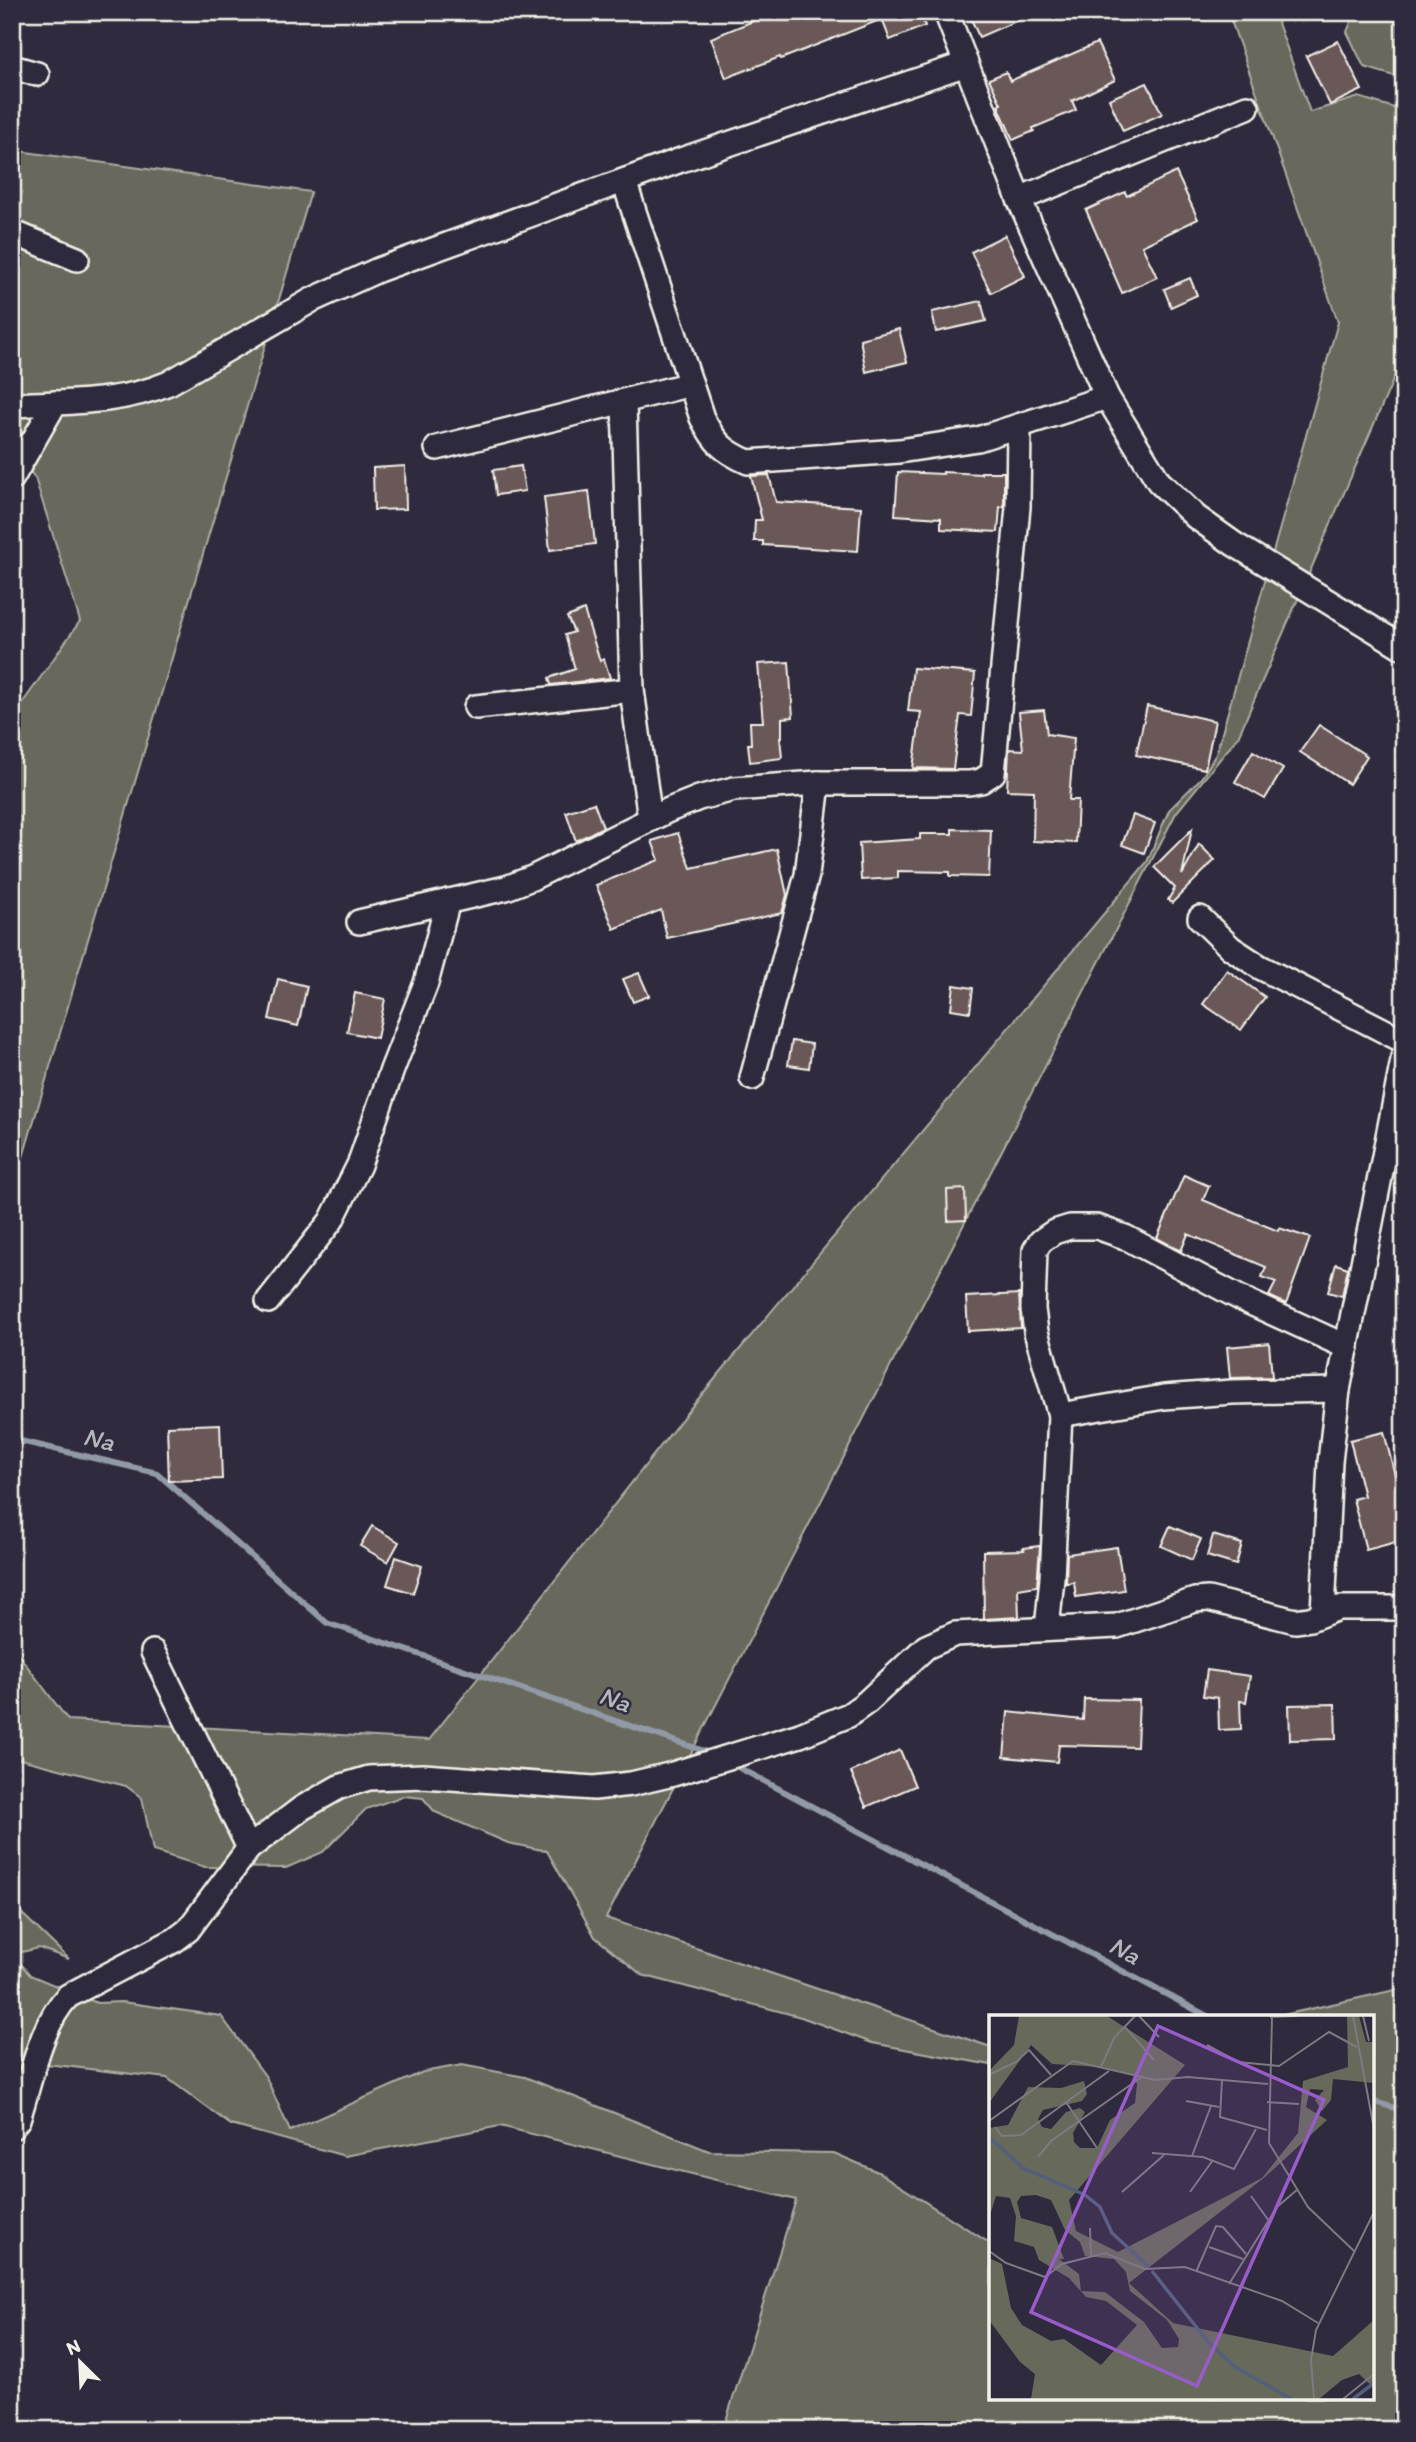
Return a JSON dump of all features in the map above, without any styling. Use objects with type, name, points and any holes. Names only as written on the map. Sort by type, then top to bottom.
[{"type":"street","points":[[946,12],[1019,199],[1107,397],[1159,482],[1196,517],[1234,544],[1404,648]]},
{"type":"street","points":[[12,405],[97,400],[146,393],[169,383],[312,300],[367,275],[624,181],[966,64]]},
{"type":"street","points":[[12,67],[37,74]]},
{"type":"street","points":[[1019,199],[1247,107]]},
{"type":"street","points":[[624,181],[702,418],[712,438],[728,453],[748,461],[899,451],[978,439],[1107,397]]},
{"type":"street","points":[[12,232],[77,259]]},
{"type":"street","points":[[437,448],[691,384]]},
{"type":"street","points":[[12,478],[55,402]]},
{"type":"street","points":[[624,402],[632,690],[650,819]]},
{"type":"street","points":[[359,922],[506,888],[532,878],[650,819],[699,798],[734,789],[818,783],[969,783],[981,781],[993,773],[1018,507],[1019,426]]},
{"type":"street","points":[[476,707],[632,690]]},
{"type":"street","points":[[752,1077],[807,874],[818,783]]},
{"type":"street","points":[[268,1301],[331,1222],[359,1165],[426,983],[448,901]]},
{"type":"street","points":[[1200,918],[1231,948],[1260,967],[1404,1041]]},
{"type":"street","points":[[1323,1613],[1330,1462],[1338,1390],[1404,1055]]},
{"type":"street","points":[[1047,1629],[1060,1415],[1036,1332],[1033,1309],[1035,1250],[1041,1241],[1070,1227],[1097,1227],[1125,1237],[1240,1298],[1347,1347]]},
{"type":"street","points":[[1060,1415],[1164,1397],[1232,1392],[1338,1390]]},
{"type":"street","points":[[12,2127],[18,2119],[55,2009],[68,1996],[175,1940],[188,1930],[249,1848],[302,1808],[339,1787],[369,1778],[423,1776],[594,1788],[631,1784],[673,1774],[800,1735],[849,1715],[867,1702],[926,1647],[956,1633],[1117,1626],[1208,1598],[1295,1621],[1310,1619],[1338,1608],[1404,1608]]},
{"type":"street","points":[[153,1652],[249,1848]]},
{"type":"green space","points":[[1228,12],[1274,12],[1310,112],[1359,97],[1404,111],[1404,355],[1238,737],[1176,813],[606,1918],[989,2046],[989,2065],[872,2043],[801,2017],[642,1975],[595,1937],[547,1851],[508,1843],[435,1812],[423,1798],[403,1796],[366,1809],[323,1852],[286,1868],[205,1867],[153,1851],[142,1798],[126,1786],[12,1757],[12,1646],[68,1720],[429,1740],[689,1410],[1147,862],[1169,810],[1202,777],[1216,754],[1338,322]]},
{"type":"green space","points":[[1355,12],[1404,12],[1404,79],[1364,67],[1347,32]]},
{"type":"green space","points":[[12,150],[311,192],[12,1194],[12,718],[80,621],[35,478],[12,449]]},
{"type":"green space","points":[[12,1904],[69,1959],[39,1948],[13,1954],[30,1975],[97,2003],[122,2002],[221,2016],[266,2077],[290,2131],[423,2072],[462,2065],[525,2077],[709,2151],[834,2153],[878,2172],[989,2243],[989,2400],[1374,2400],[1374,2015],[1283,2015],[1404,1988],[1404,2430],[723,2430],[796,2200],[500,2126],[345,2156],[231,2125],[167,2078],[12,2060]]},
{"type":"building","points":[[761,12],[920,12],[925,26],[890,40],[882,19],[726,78],[711,38],[763,17]]},
{"type":"building","points":[[968,12],[1037,12],[979,37]]},
{"type":"building","points":[[1338,41],[1362,90],[1330,105],[1306,56]]},
{"type":"building","points":[[1097,43],[1115,80],[1072,101],[1076,110],[1033,128],[1034,131],[1013,140],[989,79],[1006,72],[1010,81]]},
{"type":"building","points":[[1147,83],[1162,114],[1123,131],[1109,99]]},
{"type":"building","points":[[1176,172],[1198,219],[1142,246],[1157,277],[1122,293],[1086,210],[1125,192],[1127,196]]},
{"type":"building","points":[[1005,235],[1025,276],[991,293],[971,252]]},
{"type":"building","points":[[1190,278],[1197,295],[1171,307],[1164,289]]},
{"type":"building","points":[[981,301],[986,321],[936,332],[932,312]]},
{"type":"building","points":[[899,329],[907,362],[866,372],[860,339]]},
{"type":"building","points":[[405,466],[406,509],[374,510],[373,468]]},
{"type":"building","points":[[521,466],[525,491],[496,495],[493,470]]},
{"type":"building","points":[[898,472],[1004,472],[1004,507],[1000,507],[998,532],[941,529],[941,518],[895,515]]},
{"type":"building","points":[[769,475],[776,502],[861,507],[858,551],[763,545],[763,541],[754,541],[755,520],[762,520],[751,476]]},
{"type":"building","points":[[589,491],[595,544],[550,550],[544,497]]},
{"type":"building","points":[[584,610],[600,661],[604,659],[610,678],[551,685],[549,678],[575,669],[565,635],[574,632],[567,617]]},
{"type":"building","points":[[789,662],[793,717],[782,718],[782,758],[750,762],[750,722],[763,722],[758,664]]},
{"type":"building","points":[[913,668],[975,673],[971,716],[960,715],[953,769],[913,768],[921,712],[908,711]]},
{"type":"building","points":[[1147,706],[1215,721],[1205,769],[1136,755]]},
{"type":"building","points":[[1044,710],[1047,734],[1074,738],[1069,800],[1078,800],[1076,843],[1033,841],[1034,791],[1007,790],[1009,749],[1023,750],[1019,712]]},
{"type":"building","points":[[1319,725],[1367,756],[1349,784],[1300,752]]},
{"type":"building","points":[[1253,751],[1283,769],[1265,799],[1235,782]]},
{"type":"building","points":[[594,803],[603,827],[576,841],[566,812]]},
{"type":"building","points":[[1133,815],[1155,823],[1144,853],[1122,845]]},
{"type":"building","points":[[952,829],[991,830],[989,877],[950,876],[950,872],[898,871],[898,878],[861,880],[859,843],[920,839],[920,834],[952,834]]},
{"type":"building","points":[[1192,829],[1182,875],[1199,844],[1215,860],[1172,903],[1168,900],[1175,888],[1154,867]]},
{"type":"building","points":[[678,833],[691,868],[777,849],[787,895],[782,913],[667,938],[661,910],[614,929],[596,885],[659,860],[652,841]]},
{"type":"building","points":[[1227,970],[1265,997],[1241,1030],[1203,1004]]},
{"type":"building","points":[[639,973],[649,996],[633,1002],[623,979]]},
{"type":"building","points":[[278,979],[307,986],[298,1026],[269,1019]]},
{"type":"building","points":[[954,985],[973,988],[970,1012],[951,1009]]},
{"type":"building","points":[[355,993],[385,999],[377,1038],[347,1032]]},
{"type":"building","points":[[792,1041],[812,1044],[809,1068],[788,1065]]},
{"type":"building","points":[[1184,1175],[1209,1186],[1203,1200],[1278,1231],[1279,1228],[1310,1238],[1286,1304],[1269,1296],[1276,1282],[1262,1277],[1266,1267],[1188,1234],[1181,1251],[1157,1238]]},
{"type":"building","points":[[965,1189],[966,1220],[948,1221],[947,1190]]},
{"type":"building","points":[[1336,1264],[1348,1268],[1342,1296],[1328,1292]]},
{"type":"building","points":[[1019,1294],[1021,1328],[968,1331],[966,1297]]},
{"type":"building","points":[[1269,1343],[1272,1377],[1230,1378],[1227,1347]]},
{"type":"building","points":[[220,1424],[222,1479],[169,1481],[167,1426]]},
{"type":"building","points":[[1384,1432],[1398,1487],[1404,1486],[1404,1540],[1366,1550],[1353,1499],[1364,1496],[1350,1440]]},
{"type":"building","points":[[372,1526],[399,1542],[388,1562],[360,1546]]},
{"type":"building","points":[[1170,1526],[1201,1539],[1192,1560],[1161,1546]]},
{"type":"building","points":[[1213,1535],[1242,1544],[1236,1565],[1207,1556]]},
{"type":"building","points":[[1040,1546],[1037,1586],[1018,1589],[1019,1617],[984,1619],[983,1551],[1024,1550],[1023,1548]]},
{"type":"building","points":[[1117,1547],[1124,1590],[1076,1597],[1074,1582],[1066,1583],[1067,1554]]},
{"type":"building","points":[[396,1557],[422,1566],[413,1593],[387,1585]]},
{"type":"building","points":[[1207,1670],[1250,1676],[1246,1702],[1240,1701],[1241,1729],[1219,1730],[1218,1698],[1203,1696]]},
{"type":"building","points":[[1084,1699],[1139,1700],[1137,1747],[1059,1745],[1057,1762],[1004,1757],[1008,1712],[1083,1720]]},
{"type":"building","points":[[1335,1704],[1336,1739],[1290,1740],[1289,1705]]},
{"type":"building","points":[[900,1750],[915,1786],[866,1807],[851,1772]]},
{"type":"waterway","name":"Na","points":[[12,1439],[157,1473],[327,1623],[713,1754]]},
{"type":"waterway","name":"Na","points":[[732,1764],[1205,2015]]},
{"type":"waterway","name":"Na","points":[[1374,2102],[1404,2111]]}]
